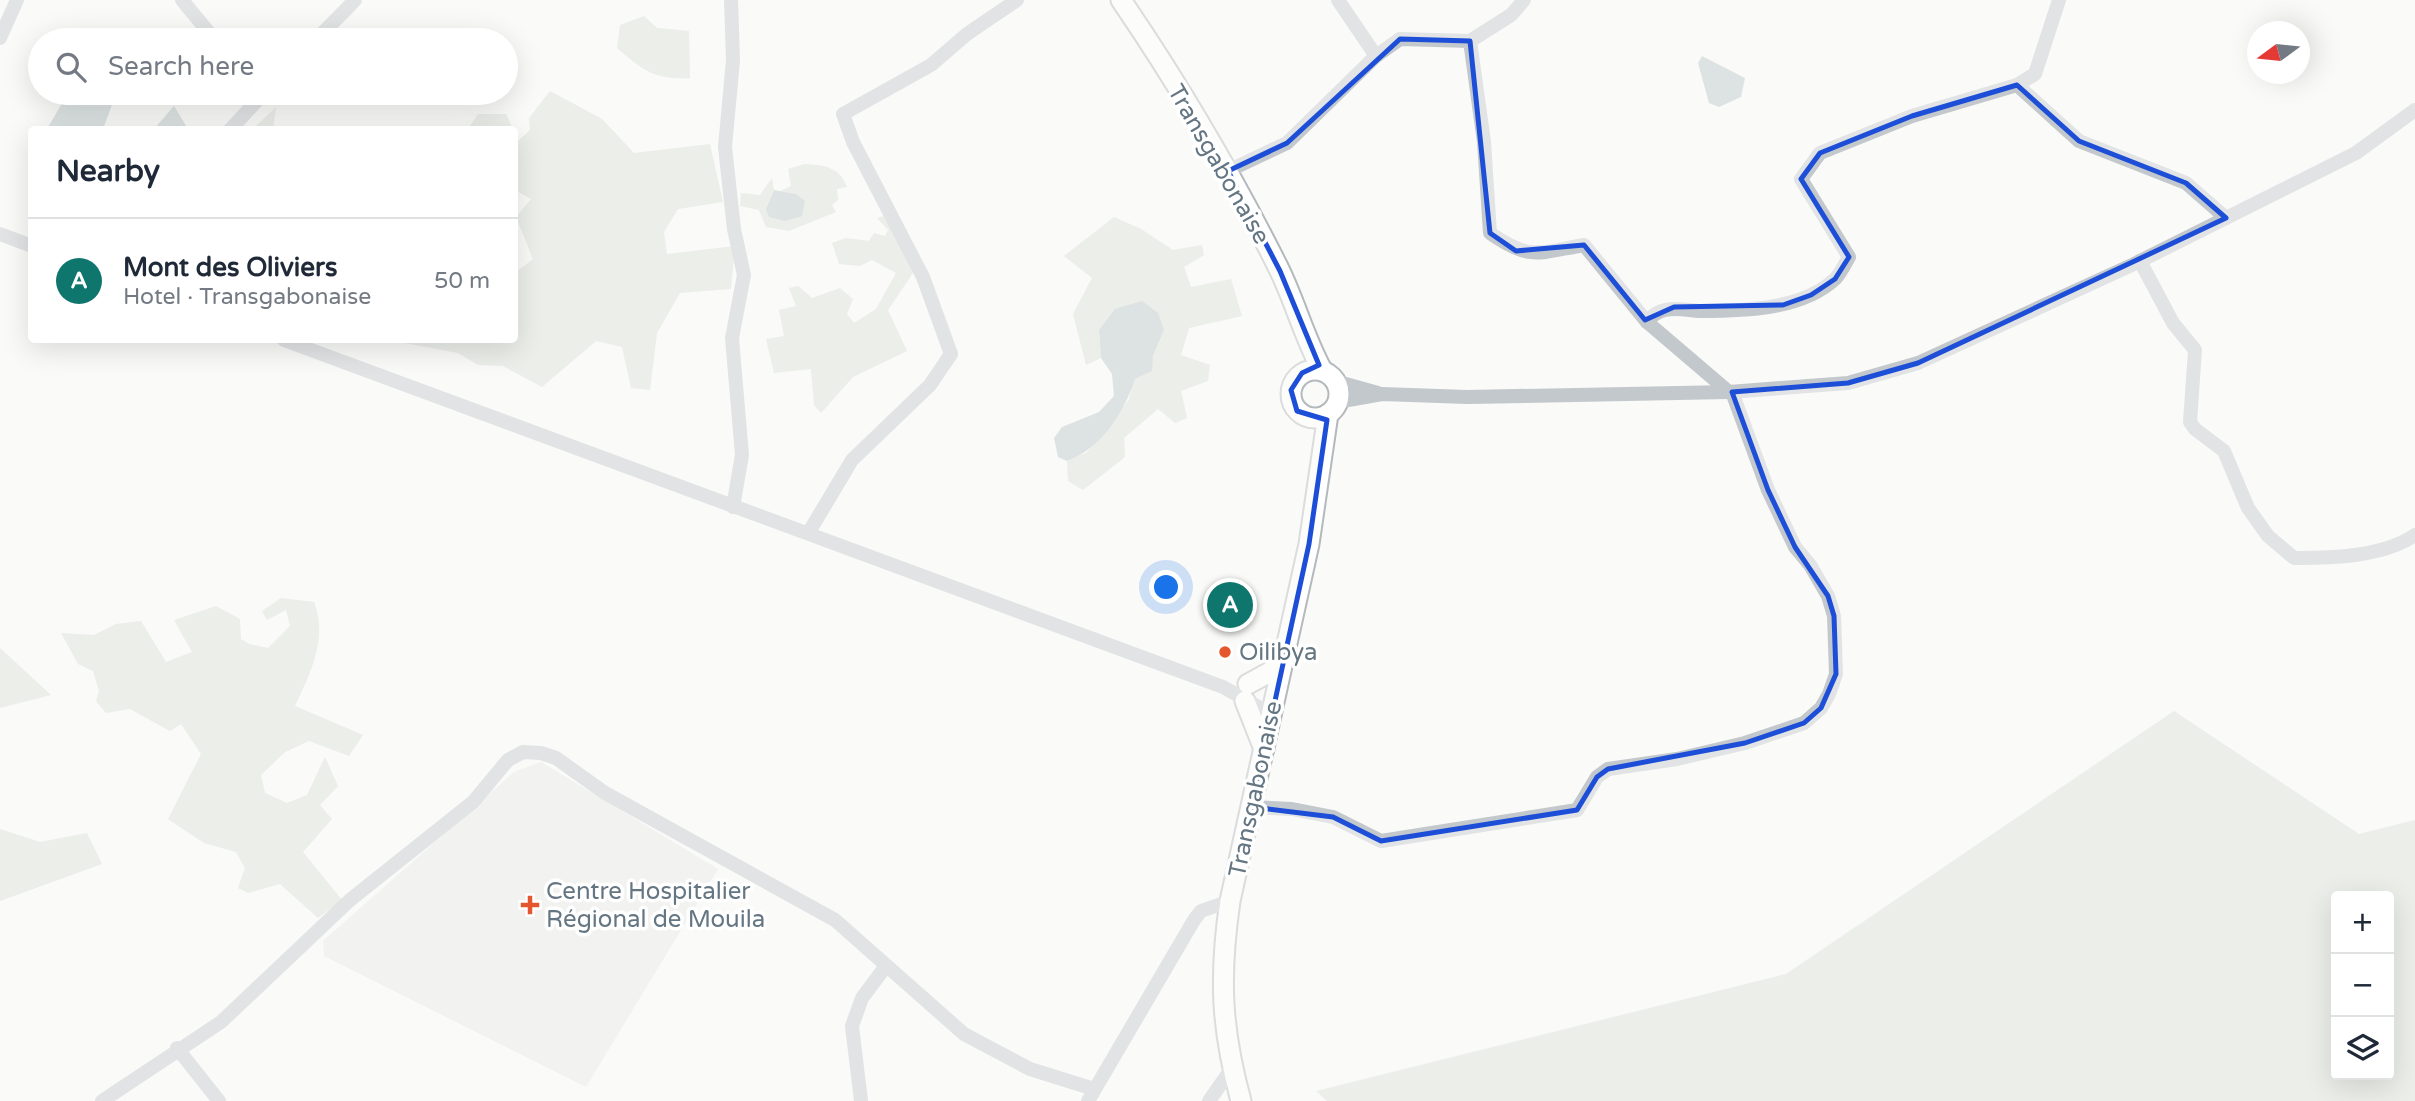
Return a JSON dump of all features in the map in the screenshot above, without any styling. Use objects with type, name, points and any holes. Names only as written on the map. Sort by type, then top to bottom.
[{"type":"highway","name":"Transgabonaise","points":[[1121,0],[1228,171],[1280,271],[1333,408],[1317,478],[1309,544],[1230,901],[1222,959],[1223,1017],[1241,1101]]},
{"type":"highway","name":"Transgabonaise","points":[[1317,478],[1313,438],[1307,416],[1292,401],[1291,390],[1320,375]]},
{"type":"highway","points":[[1307,416],[1314,418],[1333,408]]},
{"type":"highway","points":[[1264,748],[1247,693],[1281,666]]},
{"type":"street","points":[[0,38],[17,0]]},
{"type":"street","points":[[182,0],[205,28]]},
{"type":"street","points":[[328,28],[355,0]]},
{"type":"street","points":[[732,0],[733,60],[725,147],[734,229],[744,275],[732,338],[742,455],[733,507]]},
{"type":"street","points":[[809,532],[852,460],[930,385],[951,354],[923,277],[852,142],[843,114],[931,65],[967,34],[1017,0]]},
{"type":"street","points":[[1338,0],[1376,56]]},
{"type":"street","points":[[1228,171],[1287,143],[1376,56],[1400,39],[1470,41],[1511,15],[1524,0]]},
{"type":"street","points":[[1647,322],[1651,317],[1674,307],[1700,311],[1783,305],[1811,295],[1835,279],[1849,257],[1801,180],[1820,153],[1912,116],[2017,85],[2035,74],[2059,0]]},
{"type":"street","points":[[1252,807],[1292,809],[1332,817],[1381,841],[1577,810],[1597,777],[1608,769],[1677,759],[1745,743],[1804,723],[1821,708],[1836,674],[1834,616],[1828,596],[1810,565],[1795,547],[1768,490],[1730,392],[1647,322],[1584,245],[1536,253],[1516,251],[1490,233],[1484,142],[1470,41]]},
{"type":"street","points":[[2017,85],[2079,141],[2186,183],[2226,218]]},
{"type":"street","points":[[234,126],[252,105]]},
{"type":"street","points":[[1320,375],[1382,394],[1467,397],[1730,392],[1848,383],[1918,363],[2140,261],[2356,153],[2415,110]]},
{"type":"street","points":[[0,233],[28,244]]},
{"type":"street","points":[[2140,261],[2173,323],[2195,350],[2190,422],[2194,429],[2224,452],[2248,508],[2269,536],[2294,558],[2351,555],[2403,543],[2415,535]]},
{"type":"street","points":[[292,343],[1223,687],[1247,693],[1275,694]]},
{"type":"street","points":[[1333,408],[1382,394]]},
{"type":"street","points":[[1247,693],[1271,714]]},
{"type":"street","points":[[102,1101],[177,1048],[221,1021],[350,900],[473,802],[508,760],[523,752],[556,758],[605,793],[835,920],[964,1034],[1030,1069],[1091,1095],[1194,920],[1201,911],[1230,901]]},
{"type":"street","points":[[861,1101],[852,1026],[862,998],[886,966]]},
{"type":"street","points":[[177,1048],[219,1101]]},
{"type":"street","points":[[1209,1101],[1232,1068]]},
{"type":"highlighted area","points":[[1400,39],[1470,41],[1490,233],[1516,251],[1584,245],[1645,320],[1674,307],[1783,305],[1811,295],[1835,279],[1849,257],[1801,179],[1820,153],[1912,116],[2017,85],[2079,141],[2186,183],[2226,218],[1918,363],[1848,383],[1732,392],[1768,490],[1795,547],[1828,596],[1834,616],[1836,674],[1821,708],[1804,723],[1745,743],[1608,769],[1597,777],[1577,810],[1381,841],[1333,817],[1252,807],[1309,544],[1327,420],[1297,411],[1291,390],[1302,373],[1319,365],[1280,271],[1228,171],[1287,143]]},
{"type":"shaded area","points":[[644,16],[657,28],[689,31],[690,78],[667,77],[650,72],[617,48],[620,25]]},
{"type":"shaded area","points":[[1702,56],[1745,78],[1741,97],[1719,107],[1709,103],[1698,63]]},
{"type":"shaded area","points":[[550,91],[602,119],[634,153],[710,144],[723,202],[678,209],[664,232],[667,254],[735,246],[731,289],[680,293],[657,333],[650,390],[631,388],[622,347],[596,341],[542,387],[503,366],[478,365],[458,353],[405,343],[518,343],[518,271],[533,259],[518,222],[518,215],[531,199],[518,192],[518,141],[530,130],[529,118]]},
{"type":"shaded area","points":[[61,105],[112,105],[104,126],[49,126]]},
{"type":"shaded area","points":[[174,106],[186,126],[157,126]]},
{"type":"shaded area","points":[[276,107],[273,126],[256,126]]},
{"type":"shaded area","points":[[478,114],[506,114],[512,126],[470,126]]},
{"type":"shaded area","points":[[805,164],[830,168],[844,180],[847,187],[837,189],[838,200],[832,205],[836,212],[789,231],[766,227],[759,210],[740,206],[741,193],[760,195],[772,178],[774,190],[766,209],[796,194],[780,191],[791,186],[788,169]]},
{"type":"shaded area","points":[[774,190],[796,194],[805,201],[802,216],[785,221],[769,217],[766,209]]},
{"type":"shaded area","points":[[887,215],[913,273],[888,310],[907,351],[853,377],[821,413],[814,405],[811,369],[774,373],[766,339],[784,336],[779,310],[796,306],[789,288],[798,286],[812,298],[840,288],[853,299],[847,314],[854,323],[876,309],[896,273],[872,260],[860,266],[839,264],[832,243],[846,238],[869,241],[874,233],[885,236],[888,230],[877,218]]},
{"type":"shaded area","points":[[1114,217],[1141,229],[1173,250],[1202,245],[1204,255],[1184,267],[1191,287],[1231,279],[1242,316],[1189,328],[1181,355],[1210,365],[1208,381],[1181,391],[1187,418],[1175,423],[1158,409],[1124,438],[1125,457],[1083,490],[1068,481],[1067,461],[1086,453],[1106,431],[1129,399],[1134,379],[1153,356],[1164,330],[1099,330],[1101,358],[1086,365],[1073,314],[1092,278],[1064,256]]},
{"type":"shaded area","points":[[1142,301],[1158,313],[1164,330],[1153,356],[1152,371],[1135,379],[1118,416],[1100,439],[1079,456],[1067,461],[1058,457],[1054,438],[1062,427],[1099,412],[1114,396],[1112,374],[1101,358],[1099,330],[1115,309]]},
{"type":"shaded area","points":[[281,598],[314,602],[318,615],[316,655],[295,706],[363,735],[349,756],[309,741],[285,752],[261,775],[265,793],[287,803],[307,795],[325,757],[338,786],[320,805],[332,819],[303,852],[342,900],[318,918],[280,884],[248,893],[238,888],[245,868],[236,852],[204,843],[168,819],[201,754],[181,724],[170,731],[130,709],[106,713],[96,701],[99,691],[93,671],[78,664],[61,633],[94,635],[116,624],[141,621],[166,662],[192,652],[174,620],[216,606],[240,619],[241,639],[249,644],[268,648],[290,626],[286,610],[267,620],[262,611]]},
{"type":"shaded area","points":[[0,648],[51,695],[0,708]]},
{"type":"shaded area","points":[[2174,711],[2359,834],[2415,820],[2415,1101],[1327,1101],[1316,1091],[1786,974]]},
{"type":"shaded area","name":"Centre Hospitalier Régional de Mouila","points":[[541,762],[718,869],[586,1087],[324,956],[323,941],[514,772]]},
{"type":"shaded area","points":[[0,829],[40,842],[87,833],[102,864],[0,901]]},
{"type":"place","name":"Mont des Oliviers","points":[[1230,605]]},
{"type":"place","name":"Oilibya","points":[[1225,652]]},
{"type":"place","name":"Centre Hospitalier Régional de Mouila","points":[[530,905]]}]
